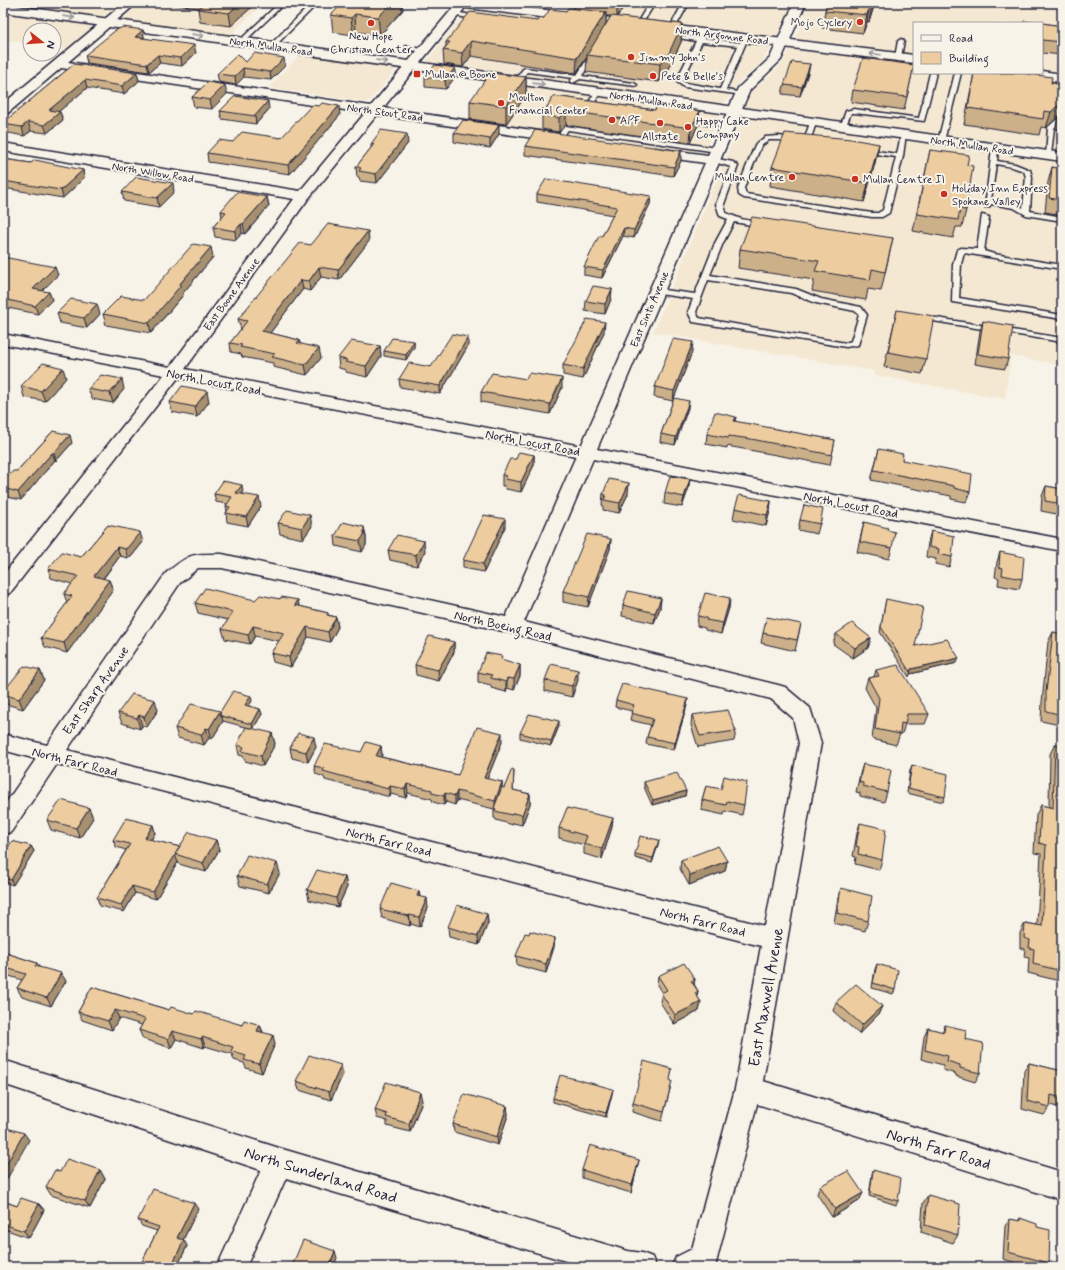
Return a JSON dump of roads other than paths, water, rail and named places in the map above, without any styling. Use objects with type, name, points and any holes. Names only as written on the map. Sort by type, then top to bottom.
[{"type":"main road","name":"North Argonne Road","points":[[459,6],[611,25],[639,25],[671,32],[701,36],[744,41],[783,43],[913,59]]},
{"type":"main road","name":"North Mullan Road","points":[[3,8],[733,112],[1062,157]]},
{"type":"main road","points":[[1030,74],[1062,78]]},
{"type":"street","points":[[3,110],[130,3]]},
{"type":"street","name":"East Sinto Avenue","points":[[512,626],[741,94],[750,81],[775,60],[800,3]]},
{"type":"street","name":"East Boone Avenue","points":[[3,588],[174,373],[303,196],[459,6]]},
{"type":"street","name":"North Stout Road","points":[[58,64],[559,138],[715,155]]},
{"type":"street","name":"North Willow Road","points":[[3,148],[303,196]]},
{"type":"street","name":"North Locust Road","points":[[3,339],[1062,545]]},
{"type":"street","name":"North Boeing Road","points":[[194,561],[222,561],[512,626],[778,693],[802,714]]},
{"type":"street","name":"East Sharp Avenue","points":[[3,825],[173,578],[194,561]]},
{"type":"street","name":"East Maxwell Avenue","points":[[686,1267],[704,1258],[748,1089],[810,743],[802,714]]},
{"type":"street","name":"North Farr Road","points":[[3,742],[775,939]]},
{"type":"street","name":"North Sunderland Road","points":[[3,1072],[279,1162],[628,1265],[642,1267]]},
{"type":"street","name":"North Farr Road","points":[[748,1089],[1062,1186]]},
{"type":"street","points":[[232,1267],[279,1162]]},
{"type":"lane","points":[[74,3],[82,3]]},
{"type":"lane","points":[[241,42],[282,3]]},
{"type":"lane","points":[[272,46],[315,3]]},
{"type":"lane","points":[[639,25],[652,3]]},
{"type":"lane","points":[[671,32],[686,3]]},
{"type":"lane","points":[[459,6],[488,20]]},
{"type":"lane","points":[[701,36],[679,81],[684,85],[741,94]]},
{"type":"lane","points":[[722,91],[744,41]]},
{"type":"lane","points":[[898,57],[901,41]]},
{"type":"lane","points":[[567,88],[571,82],[578,78],[598,47]]},
{"type":"lane","points":[[407,48],[424,50]]},
{"type":"lane","points":[[517,81],[525,70],[634,85]]},
{"type":"lane","points":[[843,127],[848,112],[850,111],[922,120],[933,74]]},
{"type":"lane","points":[[941,141],[958,74]]},
{"type":"lane","points":[[598,92],[589,106],[605,108]]},
{"type":"lane","points":[[1048,155],[1051,127],[1061,118]]},
{"type":"lane","points":[[681,120],[727,126]]},
{"type":"lane","points":[[806,142],[813,123]]},
{"type":"lane","points":[[900,156],[780,138],[767,138],[761,141],[758,145],[744,180],[742,194],[749,197],[879,215],[886,211],[900,156],[904,136]]},
{"type":"lane","points":[[995,148],[987,203],[1016,206],[1026,213],[1062,219]]},
{"type":"lane","points":[[715,155],[735,166],[720,204],[723,214],[732,219],[769,226]]},
{"type":"lane","points":[[993,162],[1013,165],[1027,170],[1030,177],[1026,213]]},
{"type":"lane","points":[[980,252],[985,217]]},
{"type":"lane","points":[[706,278],[793,291],[819,301],[858,309],[863,315],[858,338],[855,343],[846,345],[700,321],[693,316],[698,297],[719,243],[732,219]]},
{"type":"lane","points":[[1062,267],[961,250],[957,264],[955,300],[1062,317]]},
{"type":"lane","points":[[656,291],[698,297]]},
{"type":"lane","points":[[914,316],[1062,340]]},
{"type":"place","name":"Mojo Cyclery","points":[[860,22]]},
{"type":"place","name":"New Hope Christian Center","points":[[371,23]]},
{"type":"place","name":"Jimmy John's","points":[[631,57]]},
{"type":"place","name":"Mullan @ Boone","points":[[417,74]]},
{"type":"place","name":"Pete & Belle's","points":[[653,76]]},
{"type":"place","name":"Moulton Financial Center","points":[[501,103]]},
{"type":"place","name":"APF","points":[[612,120]]},
{"type":"place","name":"Allstate","points":[[660,123]]},
{"type":"place","name":"Happy Cake Company","points":[[688,127]]},
{"type":"place","name":"Mullan Centre","points":[[792,177]]},
{"type":"place","name":"Mullan Centre II","points":[[855,179]]},
{"type":"place","name":"Holiday Inn Express Spokane Valley","points":[[944,194]]}]
